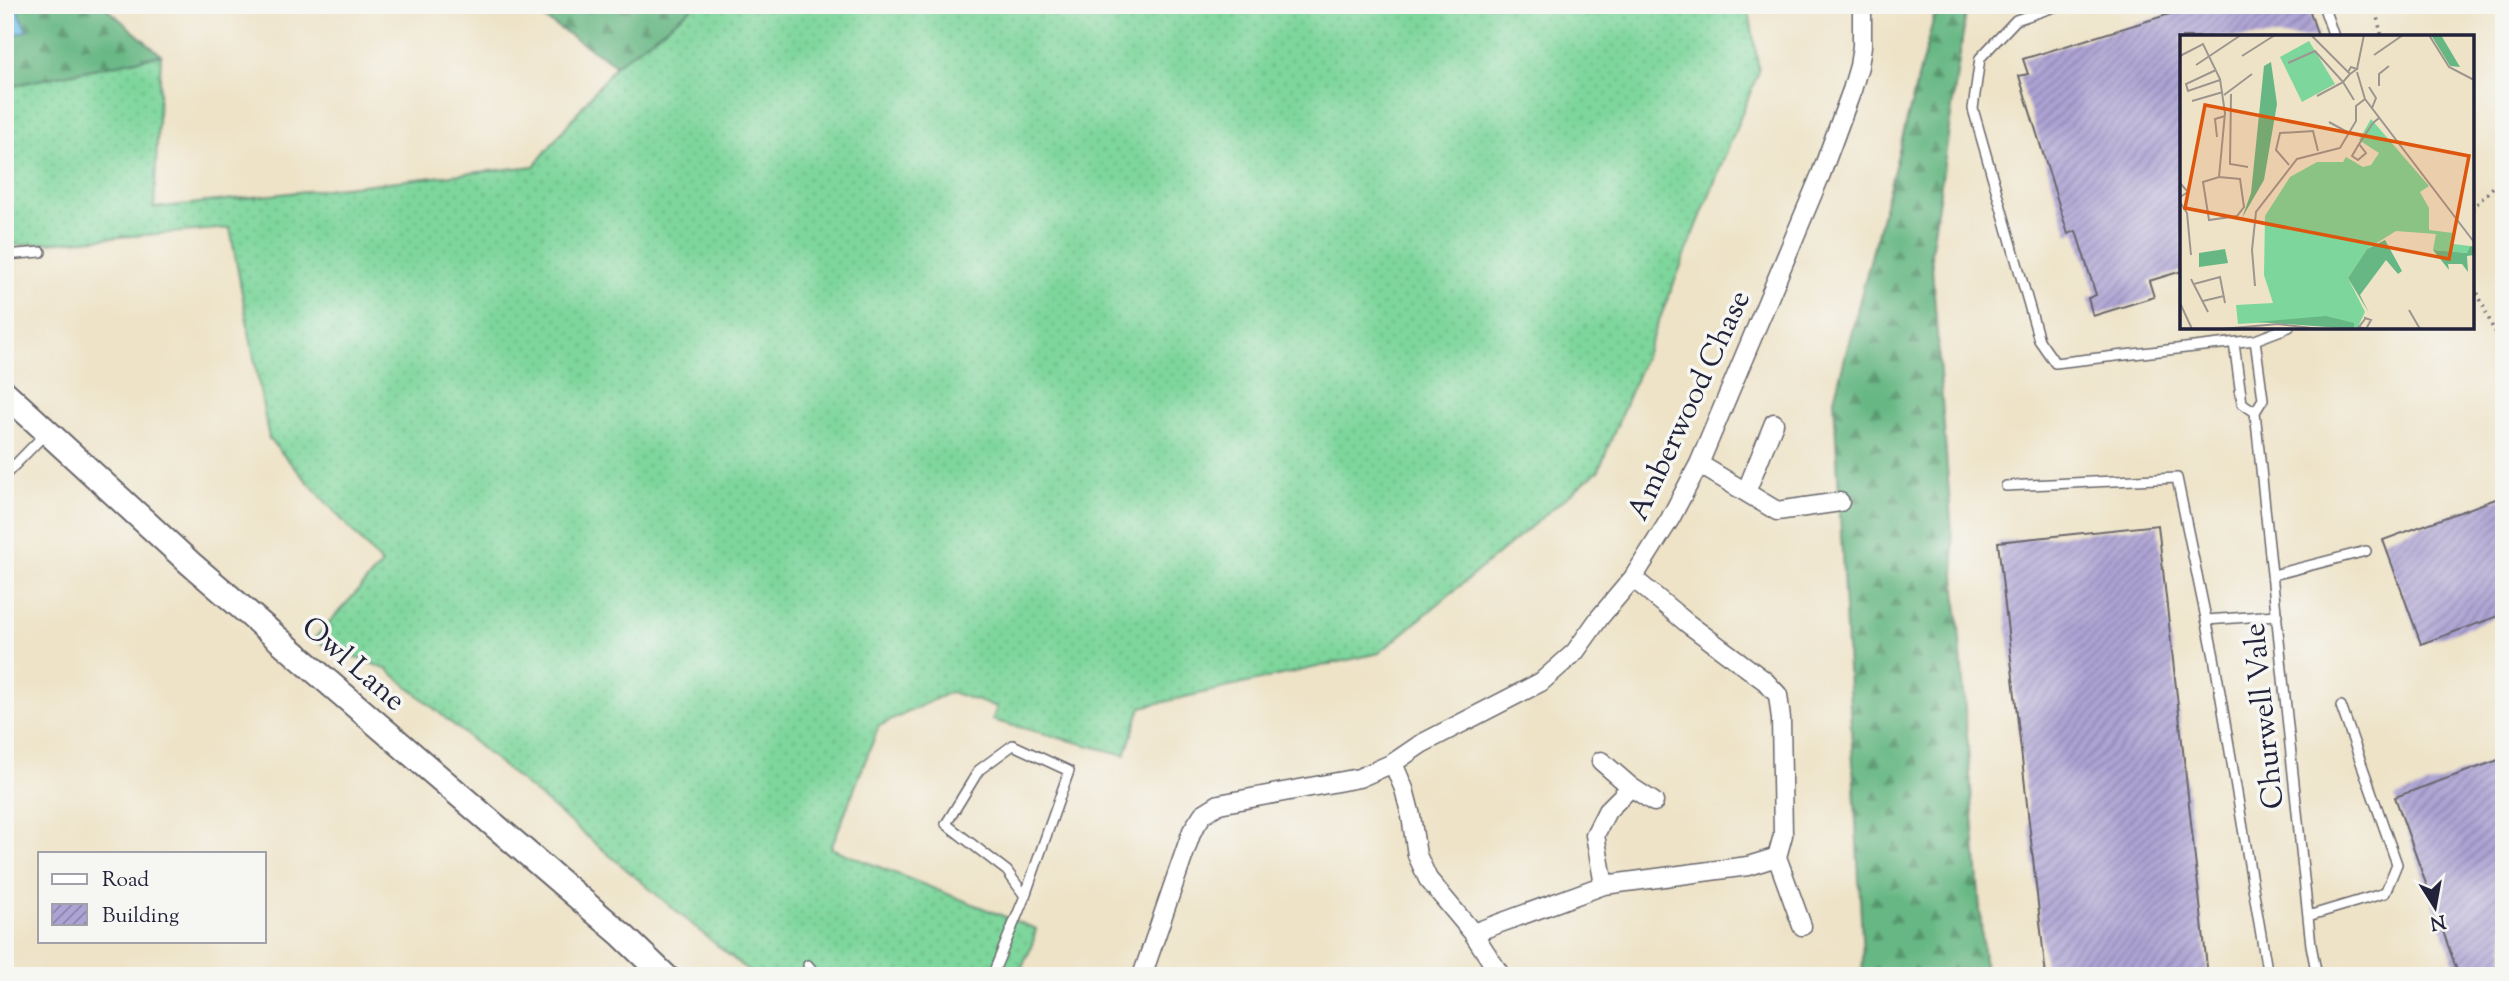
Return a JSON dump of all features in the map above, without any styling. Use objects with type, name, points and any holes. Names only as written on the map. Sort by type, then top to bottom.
[{"type":"main road","name":"Owl Lane","points":[[5,393],[191,564],[622,935],[665,976]]},
{"type":"street","name":"Amberwood Chase","points":[[1142,976],[1192,831],[1203,814],[1219,804],[1359,778],[1393,763],[1421,744],[1541,682],[1575,652],[1633,578],[1670,519],[1699,464],[1821,174],[1859,66],[1862,5]]},
{"type":"street","points":[[1745,492],[1774,423]]},
{"type":"street","points":[[1699,464],[1777,511],[1840,502]]},
{"type":"street","points":[[1633,578],[1765,681],[1778,695],[1781,719],[1783,835],[1777,857],[1802,926]]},
{"type":"street","points":[[1601,761],[1631,787],[1654,802]]},
{"type":"street","points":[[1393,763],[1404,789],[1417,855],[1428,879],[1473,933],[1499,973]]},
{"type":"street","points":[[1604,885],[1595,835],[1608,811],[1631,787]]},
{"type":"street","points":[[1473,933],[1604,885],[1748,866],[1777,857]]},
{"type":"lane","points":[[2060,5],[2016,20],[1979,58],[1973,109],[2039,340],[2055,363],[2255,340],[2284,329]]},
{"type":"lane","points":[[2323,5],[2333,35]]},
{"type":"lane","points":[[5,255],[41,252]]},
{"type":"lane","points":[[2234,343],[2242,403],[2256,412],[2263,399],[2255,340]]},
{"type":"lane","name":"Churwell Vale","points":[[2256,412],[2308,916],[2317,976]]},
{"type":"lane","points":[[5,475],[47,432]]},
{"type":"lane","points":[[2006,486],[2177,478],[2206,620],[2268,976]]},
{"type":"lane","points":[[2273,575],[2366,551]]},
{"type":"lane","points":[[2206,620],[2277,615]]},
{"type":"lane","points":[[2308,916],[2385,893],[2397,864],[2341,706]]},
{"type":"lane","points":[[992,976],[1025,896],[1069,771],[1013,746],[979,770],[946,824],[1007,871],[1025,896]]},
{"type":"lane","points":[[808,965],[817,976]]},
{"type":"path","points":[[2374,5],[2382,35]]},
{"type":"path","points":[[2474,207],[2504,176]]},
{"type":"path","points":[[2474,285],[2504,354]]},
{"type":"green space","points":[[5,5],[103,5],[161,55],[5,87]]},
{"type":"green space","points":[[536,5],[696,5],[616,65],[545,19]]},
{"type":"green space","points":[[696,5],[1748,5],[1759,71],[1599,470],[1379,653],[1141,707],[1125,755],[992,720],[997,707],[950,692],[879,726],[831,848],[1036,929],[1026,959],[1016,976],[754,976],[388,670],[313,640],[382,564],[269,439],[230,228],[10,246],[5,220],[5,87],[161,55],[154,208],[534,166],[616,65]]},
{"type":"green space","points":[[1967,5],[1931,253],[1985,976],[1862,976],[1834,399],[1934,17]]},
{"type":"water","points":[[5,5],[16,5],[27,31],[5,38]]},
{"type":"building","points":[[2199,5],[2308,5],[2317,35],[2180,35],[2180,272],[2149,281],[2154,297],[2093,316],[2088,298],[2096,295],[2076,231],[2068,234],[2019,76],[2028,74],[2023,59]]},
{"type":"building","points":[[2504,496],[2504,614],[2421,644],[2383,540]]},
{"type":"building","points":[[2158,525],[2208,976],[2046,976],[1998,542]]},
{"type":"building","points":[[2504,758],[2504,976],[2459,976],[2395,797]]}]
